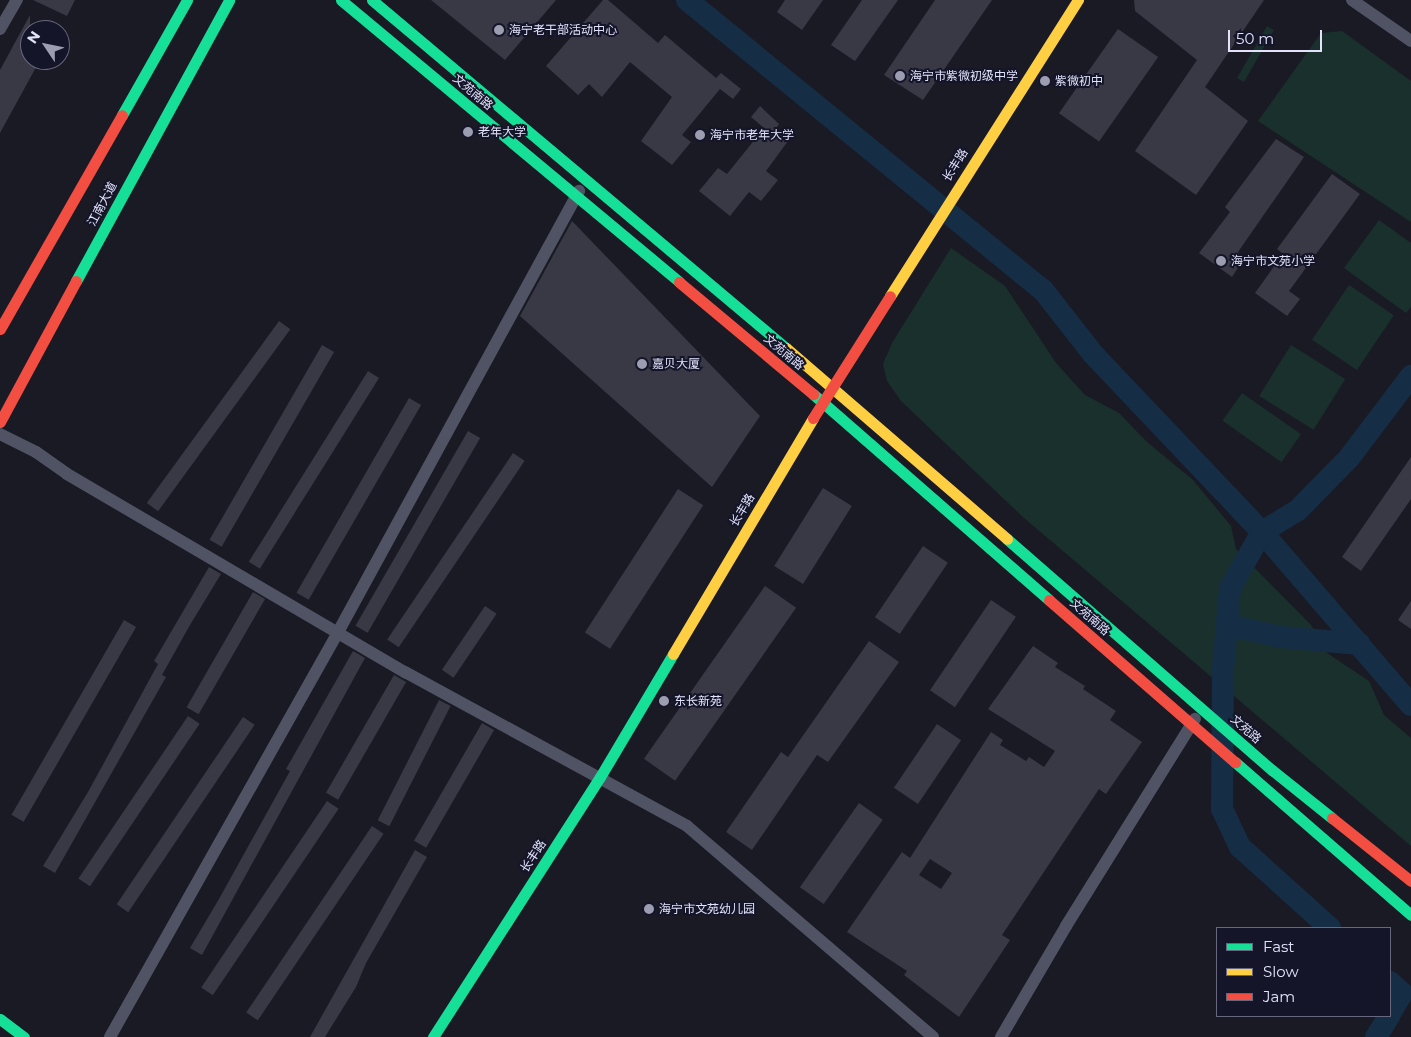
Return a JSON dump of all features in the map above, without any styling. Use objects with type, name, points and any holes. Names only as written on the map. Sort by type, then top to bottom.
[{"type":"main road","points":[[0,329],[187,0]]},
{"type":"main road","name":"江南大道","points":[[0,422],[229,0]]},
{"type":"main road","name":"文苑南路","points":[[341,0],[822,402],[1411,916]]},
{"type":"main road","name":"文苑南路","points":[[372,0],[833,388],[1202,708]]},
{"type":"main road","name":"长丰路","points":[[433,1037],[600,777],[822,402],[833,388],[967,171],[1078,0]]},
{"type":"main road","name":"文苑路","points":[[1202,708],[1272,770],[1411,881]]},
{"type":"main road","points":[[0,1020],[24,1037]]},
{"type":"street","points":[[0,29],[17,0]]},
{"type":"street","points":[[1352,0],[1411,41]]},
{"type":"street","points":[[110,1037],[337,634],[586,179]]},
{"type":"street","points":[[0,434],[36,452],[67,474],[337,634],[687,826],[933,1037]]},
{"type":"street","points":[[1001,1037],[1066,926],[1202,708]]},
{"type":"green space","points":[[1267,26],[1274,30],[1244,82],[1237,78]]},
{"type":"green space","points":[[1342,31],[1411,81],[1411,222],[1258,121],[1321,33]]},
{"type":"green space","points":[[1379,220],[1411,243],[1411,307],[1406,313],[1344,268]]},
{"type":"green space","points":[[951,248],[1005,286],[1056,363],[1085,395],[1119,413],[1147,442],[1193,480],[1231,526],[1236,549],[1311,625],[1327,653],[1369,681],[1384,715],[1411,738],[1411,846],[1024,518],[901,401],[887,381],[883,364],[892,343]]},
{"type":"green space","points":[[1349,285],[1394,315],[1357,370],[1312,340]]},
{"type":"green space","points":[[1291,345],[1345,379],[1313,430],[1259,396]]},
{"type":"green space","points":[[1242,393],[1301,434],[1281,462],[1222,421]]},
{"type":"building","points":[[33,0],[75,0],[67,16]]},
{"type":"building","name":"海宁老干部活动中心","points":[[431,0],[556,0],[505,60]]},
{"type":"building","points":[[603,0],[608,0],[658,43],[665,35],[716,78],[721,73],[741,89],[733,99],[720,89],[682,135],[691,142],[672,165],[641,141],[672,97],[630,62],[602,97],[589,84],[578,95],[546,66]]},
{"type":"building","points":[[785,0],[823,0],[802,30],[777,12]]},
{"type":"building","points":[[862,0],[898,0],[855,61],[831,45]]},
{"type":"building","points":[[935,0],[992,0],[923,100],[884,75]]},
{"type":"building","points":[[1134,0],[1264,0],[1205,87],[1248,121],[1196,195],[1135,151],[1197,60],[1135,11]]},
{"type":"building","points":[[1118,29],[1158,57],[1099,141],[1059,113]]},
{"type":"building","points":[[20,33],[20,70],[35,70],[0,133],[0,70]]},
{"type":"building","points":[[760,106],[779,124],[775,130],[788,141],[766,171],[778,180],[761,201],[749,192],[730,216],[699,191],[718,168],[727,174],[764,128],[751,117]]},
{"type":"building","points":[[1276,139],[1304,157],[1238,252],[1243,260],[1232,277],[1199,253],[1230,212],[1225,207]]},
{"type":"building","points":[[1332,174],[1360,194],[1289,291],[1300,299],[1287,316],[1255,293],[1283,254],[1277,249]]},
{"type":"building","name":"嘉贝大厦","points":[[572,221],[760,416],[712,487],[520,316]]},
{"type":"building","points":[[279,321],[290,329],[158,511],[147,503]]},
{"type":"building","points":[[322,345],[334,352],[222,547],[210,540]]},
{"type":"building","points":[[368,371],[379,378],[260,569],[249,562]]},
{"type":"building","points":[[409,398],[421,405],[309,600],[296,593]]},
{"type":"building","points":[[468,431],[480,438],[368,633],[356,626]]},
{"type":"building","points":[[513,453],[525,461],[399,647],[387,640]]},
{"type":"building","points":[[1411,457],[1411,499],[1361,571],[1342,557]]},
{"type":"building","points":[[823,488],[852,506],[803,584],[774,566]]},
{"type":"building","points":[[678,489],[703,505],[610,649],[585,632]]},
{"type":"building","points":[[923,546],[948,563],[900,634],[875,617]]},
{"type":"building","points":[[209,567],[221,574],[162,675],[166,677],[55,873],[43,866],[88,792],[158,664],[154,661]]},
{"type":"building","points":[[765,586],[796,608],[675,781],[644,759]]},
{"type":"building","points":[[253,592],[265,599],[199,714],[186,707]]},
{"type":"building","points":[[991,600],[1016,617],[955,707],[930,690]]},
{"type":"building","points":[[1411,601],[1411,629],[1398,620]]},
{"type":"building","points":[[485,606],[497,614],[454,678],[442,670]]},
{"type":"building","points":[[124,620],[136,627],[24,822],[12,815]]},
{"type":"building","points":[[869,641],[899,662],[828,762],[817,755],[752,850],[726,832],[781,752],[788,757]]},
{"type":"building","points":[[1033,646],[1058,663],[1055,667],[1085,686],[1083,689],[1116,711],[1110,720],[1142,742],[1106,794],[1099,789],[1002,935],[1010,940],[959,1017],[904,975],[907,971],[847,932],[902,852],[910,858],[991,732],[1003,740],[1000,745],[1026,761],[1029,757],[1044,767],[1055,751],[988,709]],"holes":[[[930,859],[952,873],[941,889],[919,875]]]},
{"type":"building","points":[[353,651],[365,658],[202,955],[190,948],[290,771],[286,769]]},
{"type":"building","points":[[394,675],[406,682],[338,800],[326,793]]},
{"type":"building","points":[[439,700],[451,706],[389,826],[378,820]]},
{"type":"building","points":[[188,716],[200,724],[90,886],[78,878]]},
{"type":"building","points":[[243,717],[255,725],[128,912],[117,904]]},
{"type":"building","points":[[482,723],[494,730],[426,848],[414,841]]},
{"type":"building","points":[[937,724],[961,740],[918,804],[894,788]]},
{"type":"building","points":[[327,801],[339,809],[213,995],[201,988]]},
{"type":"building","points":[[859,803],[883,820],[824,904],[800,887]]},
{"type":"building","points":[[372,826],[384,834],[258,1020],[246,1013]]},
{"type":"building","points":[[415,850],[427,857],[366,963],[356,987],[325,1037],[310,1037]]},
{"type":"waterway","points":[[687,0],[1043,290],[1093,354],[1262,532],[1411,705]]},
{"type":"waterway","points":[[1329,927],[1240,847],[1222,809],[1223,670],[1230,588],[1262,532],[1298,510],[1349,458],[1411,376]]},
{"type":"waterway","points":[[1227,625],[1281,637],[1360,644]]},
{"type":"waterway","points":[[1391,983],[1402,993],[1391,1012]]},
{"type":"waterway","points":[[1376,1037],[1388,1017]]},
{"type":"traffic: fast","points":[[122,115],[187,0]]},
{"type":"traffic: fast","points":[[76,281],[229,0]]},
{"type":"traffic: fast","points":[[341,0],[679,282]]},
{"type":"traffic: fast","points":[[372,0],[786,348]]},
{"type":"traffic: fast","points":[[813,394],[1049,600]]},
{"type":"traffic: fast","points":[[1007,539],[1272,770],[1332,818]]},
{"type":"traffic: fast","points":[[433,1037],[600,777],[673,654]]},
{"type":"traffic: fast","points":[[1235,762],[1411,915]]},
{"type":"traffic: fast","points":[[0,1019],[24,1037]]},
{"type":"traffic: slow","points":[[890,296],[1078,0]]},
{"type":"traffic: slow","points":[[786,348],[1007,539]]},
{"type":"traffic: slow","points":[[673,654],[813,418]]},
{"type":"traffic: jam","points":[[0,329],[122,115]]},
{"type":"traffic: jam","points":[[0,422],[76,281]]},
{"type":"traffic: jam","points":[[679,282],[813,394]]},
{"type":"traffic: jam","points":[[813,418],[890,296]]},
{"type":"traffic: jam","points":[[1049,600],[1235,762]]},
{"type":"traffic: jam","points":[[1332,818],[1411,881]]},
{"type":"place","name":"海宁老干部活动中心","points":[[499,30]]},
{"type":"place","name":"海宁市紫微初级中学","points":[[900,76]]},
{"type":"place","name":"紫微初中","points":[[1045,81]]},
{"type":"place","name":"老年大学","points":[[468,132]]},
{"type":"place","name":"海宁市老年大学","points":[[700,135]]},
{"type":"place","name":"海宁市文苑小学","points":[[1221,261]]},
{"type":"place","name":"嘉贝大厦","points":[[642,364]]},
{"type":"place","name":"东长新苑","points":[[664,701]]},
{"type":"place","name":"海宁市文苑幼儿园","points":[[649,909]]}]
